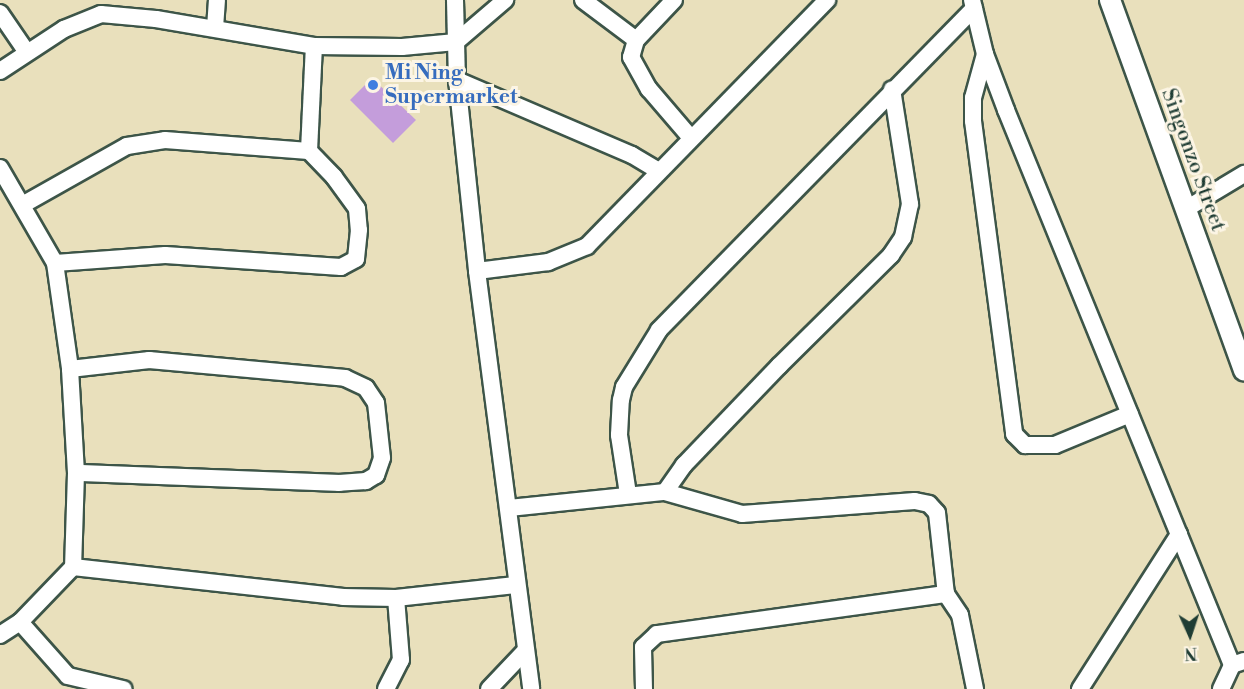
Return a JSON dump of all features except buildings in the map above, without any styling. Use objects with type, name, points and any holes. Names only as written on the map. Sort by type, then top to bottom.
[{"type":"street","points":[[215,28],[217,0]]},
{"type":"street","points":[[455,0],[457,80],[477,271],[508,508],[515,585],[531,689]]},
{"type":"street","points":[[0,70],[26,51],[86,18],[101,14],[215,28],[314,46],[402,47],[456,42],[505,0]]},
{"type":"street","points":[[583,0],[636,40]]},
{"type":"street","points":[[675,0],[636,40],[632,64],[691,138]]},
{"type":"street","points":[[477,271],[548,262],[573,255],[614,223],[658,171],[827,0]]},
{"type":"street","name":"Singonzo Street","points":[[1110,0],[1244,370]]},
{"type":"street","points":[[973,4],[985,54],[1179,534],[1238,663],[1221,689]]},
{"type":"street","points":[[628,494],[620,435],[621,400],[624,387],[659,330],[973,4]]},
{"type":"street","points":[[0,13],[26,51]]},
{"type":"street","points":[[309,151],[314,46]]},
{"type":"street","points":[[985,54],[973,98],[973,121],[1014,434],[1025,445],[1047,447],[1130,414]]},
{"type":"street","points":[[457,80],[632,155],[658,171]]},
{"type":"street","points":[[664,492],[684,465],[891,255],[903,237],[910,204],[891,89]]},
{"type":"street","points":[[24,204],[104,156],[141,141],[309,151],[334,177],[357,210],[359,249],[349,265],[165,255],[55,263]]},
{"type":"street","points":[[0,168],[24,204],[55,263],[70,369],[76,472],[73,567],[20,622],[0,635]]},
{"type":"street","points":[[1186,209],[1244,174]]},
{"type":"street","points":[[70,369],[149,360],[345,378],[366,388],[376,403],[382,458],[376,475],[366,481],[339,483],[76,472]]},
{"type":"street","points":[[508,508],[664,492],[742,514],[923,502],[937,513],[946,594],[960,615],[975,689]]},
{"type":"street","points":[[1080,689],[1179,534]]},
{"type":"street","points":[[73,567],[343,597],[396,598],[515,585]]},
{"type":"street","points":[[644,689],[642,647],[657,634],[946,594]]},
{"type":"street","points":[[386,689],[401,660],[396,598]]},
{"type":"street","points":[[20,622],[68,676],[123,689]]},
{"type":"street","points":[[489,689],[525,651]]},
{"type":"place","name":"Mi Ning Supermarket","points":[[373,85]]}]
